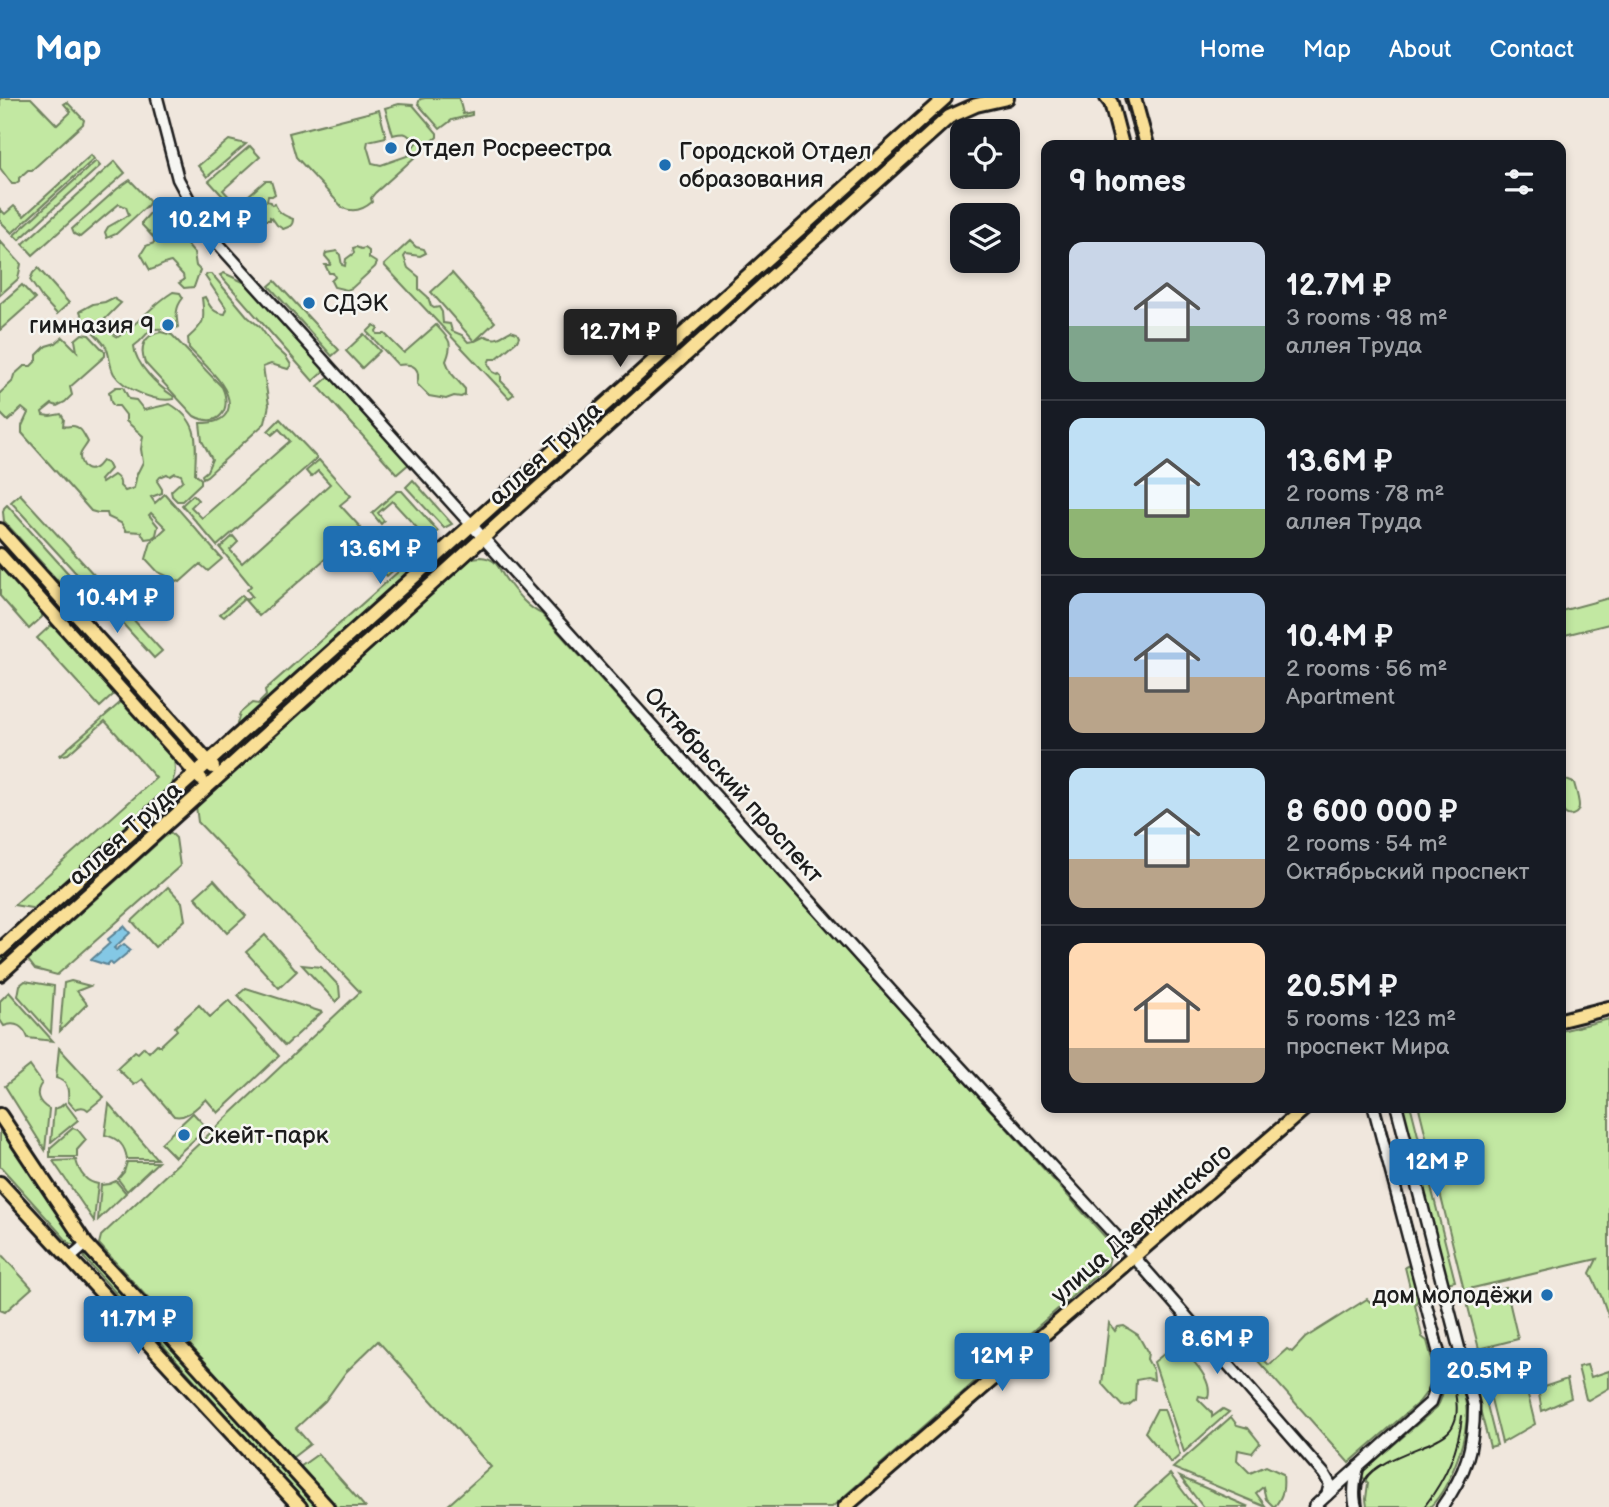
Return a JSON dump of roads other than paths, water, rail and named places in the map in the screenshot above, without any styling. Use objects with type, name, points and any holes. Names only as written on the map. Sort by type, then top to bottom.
[{"type":"main road","name":"аллея Труда","points":[[0,950],[945,98]]},
{"type":"main road","name":"аллея Труда","points":[[0,974],[949,117],[976,105],[1007,98]]},
{"type":"main road","points":[[1107,98],[1111,103],[1121,140]]},
{"type":"main road","points":[[1134,98],[1146,140]]},
{"type":"main road","points":[[0,530],[220,775]]},
{"type":"main road","points":[[0,555],[208,786]]},
{"type":"main road","points":[[53,614],[66,603]]},
{"type":"main road","points":[[124,693],[136,682]]},
{"type":"main road","points":[[1566,1019],[1609,1008]]},
{"type":"main road","name":"улица Дзержинского","points":[[845,1507],[1300,1113]]},
{"type":"main road","points":[[0,1115],[86,1244],[327,1507]]},
{"type":"main road","points":[[0,1183],[300,1507]]},
{"type":"street","name":"Октябрьский проспект","points":[[157,98],[178,179],[214,239],[1134,1257],[1324,1474]]},
{"type":"street","points":[[1314,1507],[1431,1402],[1441,1373],[1441,1361],[1375,1113]]},
{"type":"street","points":[[1398,1113],[1474,1406],[1471,1451],[1460,1478],[1442,1507]]},
{"type":"street","points":[[69,1258],[86,1244]]},
{"type":"street","points":[[1356,1507],[1354,1490],[1358,1467]]},
{"type":"street","points":[[1324,1474],[1342,1481]]},
{"type":"street","points":[[1324,1474],[1330,1485],[1327,1495]]},
{"type":"water","points":[[124,926],[130,933],[114,948],[116,950],[124,944],[131,950],[113,965],[110,962],[107,965],[91,960],[110,943],[108,939]]},
{"type":"tram line","points":[[1124,98],[1136,140]]},
{"type":"tram line","points":[[1363,1507],[1362,1486],[1370,1474],[1385,1463],[1444,1435],[1452,1427],[1457,1410],[1454,1386],[1381,1113]]},
{"type":"tram line","points":[[1424,1507],[1449,1464],[1458,1440],[1462,1416]]},
{"type":"place","name":"Отдел Росреестра","points":[[391,148]]},
{"type":"place","name":"Городской Отдел образования","points":[[665,165]]},
{"type":"place","name":"СДЭК","points":[[309,303]]},
{"type":"place","name":"гимназия 9","points":[[168,325]]},
{"type":"place","name":"Скейт-парк","points":[[184,1135]]},
{"type":"place","name":"дом молодёжи","points":[[1547,1295]]}]
